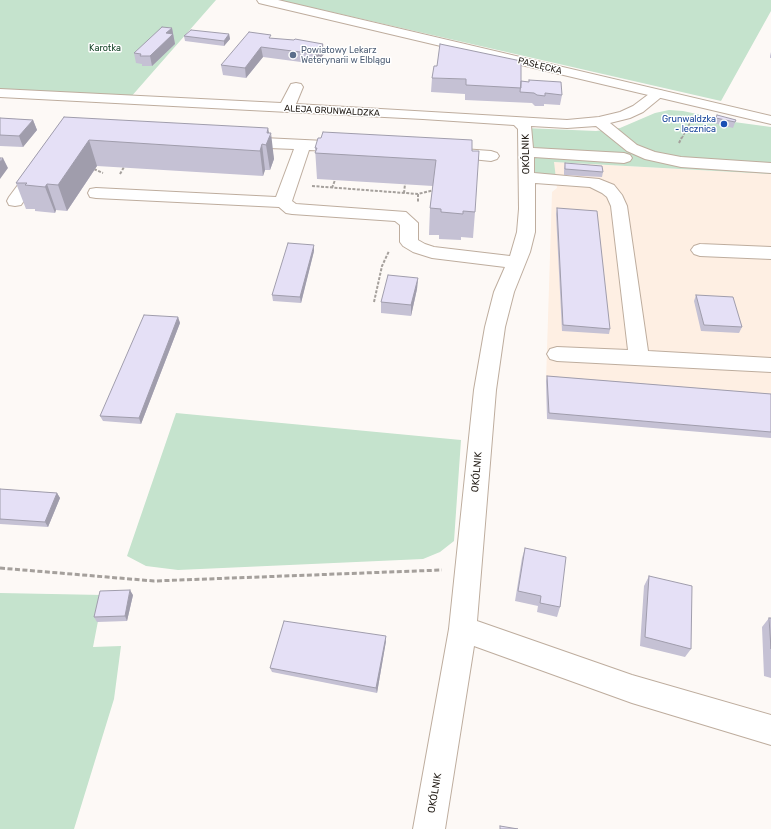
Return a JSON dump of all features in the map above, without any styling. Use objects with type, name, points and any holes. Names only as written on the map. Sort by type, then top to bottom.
[{"type":"street","name":"PASŁĘCKA","points":[[263,0],[771,120]]},
{"type":"street","points":[[284,108],[289,103],[296,87]]},
{"type":"street","name":"ALEJA GRUNWALDZKA","points":[[0,93],[567,124],[599,121],[625,115],[638,109],[658,94]]},
{"type":"street","name":"OKÓLNIK","points":[[429,829],[462,629],[485,390],[495,327],[504,292],[523,245],[526,232],[525,128],[518,121]]},
{"type":"street","points":[[599,121],[632,148],[651,156],[680,162],[771,168]]},
{"type":"street","points":[[231,141],[358,148]]},
{"type":"street","points":[[283,202],[303,145]]},
{"type":"street","points":[[436,152],[491,156]]},
{"type":"street","points":[[525,152],[624,158]]},
{"type":"street","points":[[15,201],[46,157]]},
{"type":"street","points":[[526,177],[593,182],[608,189],[614,195],[619,206],[639,358]]},
{"type":"street","points":[[96,193],[236,201],[283,202],[292,209],[400,216],[409,223],[409,242],[419,248],[432,252],[516,263]]},
{"type":"street","points":[[700,250],[771,253]]},
{"type":"street","points":[[557,354],[771,365]]},
{"type":"street","points":[[462,629],[632,689],[771,730]]},
{"type":"path","points":[[120,174],[124,167]]},
{"type":"path","points":[[335,180],[332,188],[418,194],[434,190]]},
{"type":"path","points":[[404,193],[405,184]]},
{"type":"path","points":[[418,194],[417,202],[422,206]]},
{"type":"path","points":[[374,302],[382,266],[390,249],[409,242]]},
{"type":"path","points":[[0,568],[154,581],[468,569]]},
{"type":"shaded area","points":[[553,162],[771,174],[771,438],[546,381],[552,192],[557,188]]},
{"type":"green space","name":"Karotka","points":[[0,0],[216,0],[130,98],[0,90]]},
{"type":"green space","points":[[279,0],[771,0],[771,11],[721,101]]},
{"type":"green space","points":[[669,110],[683,111],[734,122],[771,127],[771,174],[554,162],[556,179],[526,177],[525,128],[596,131],[620,128],[655,113]]},
{"type":"green space","points":[[176,413],[461,440],[454,541],[440,552],[423,559],[178,570],[146,566],[127,556]]},
{"type":"green space","points":[[0,593],[103,595],[93,647],[121,646],[114,699],[74,829],[0,829]]},
{"type":"building","points":[[162,27],[172,28],[166,33],[173,34],[150,56],[140,56],[141,54],[134,53]]},
{"type":"building","points":[[191,30],[229,34],[224,41],[184,36]]},
{"type":"building","points":[[249,32],[271,35],[269,38],[295,39],[323,44],[316,54],[261,47],[245,68],[221,65]]},
{"type":"building","points":[[440,44],[521,61],[521,88],[466,85],[466,79],[432,78],[434,66],[437,66]]},
{"type":"building","points":[[529,80],[561,82],[562,95],[545,93],[545,96],[534,93],[520,92],[521,81],[529,82]]},
{"type":"building","points":[[717,115],[736,120],[735,122],[716,118]]},
{"type":"building","points":[[64,117],[268,128],[267,133],[271,133],[266,145],[262,144],[260,151],[89,140],[58,185],[47,184],[45,187],[25,185],[27,183],[16,183]]},
{"type":"building","points":[[0,118],[33,120],[19,136],[0,135]]},
{"type":"building","points":[[323,132],[472,140],[472,151],[479,151],[475,212],[463,211],[463,214],[441,212],[441,209],[430,208],[436,160],[315,153],[318,138],[321,138]]},
{"type":"building","points":[[565,163],[602,166],[603,172],[565,169]]},
{"type":"building","points":[[557,208],[597,211],[610,329],[563,325]]},
{"type":"building","points":[[288,243],[314,245],[300,297],[272,295]]},
{"type":"building","points":[[388,275],[418,278],[411,305],[381,302]]},
{"type":"building","points":[[696,295],[733,297],[742,327],[704,325]]},
{"type":"building","points":[[144,315],[178,317],[139,418],[100,416]]},
{"type":"building","points":[[547,376],[771,394],[771,432],[549,413]]},
{"type":"building","points":[[0,489],[57,493],[45,522],[0,519]]},
{"type":"building","points":[[525,548],[566,557],[560,607],[540,603],[541,596],[518,591]]},
{"type":"building","points":[[649,576],[692,586],[691,649],[645,637]]},
{"type":"building","points":[[130,590],[125,616],[94,617],[100,591]]},
{"type":"building","points":[[769,618],[771,618],[771,649]]},
{"type":"building","points":[[284,621],[386,636],[376,688],[270,668]]},
{"type":"building","points":[[500,826],[518,829],[500,829]]},
{"type":"place","name":"Powiatowy Lekarz Weterynarii w Elblągu","points":[[293,55]]},
{"type":"place","name":"Grunwaldzka - lecznica","points":[[724,124]]}]
